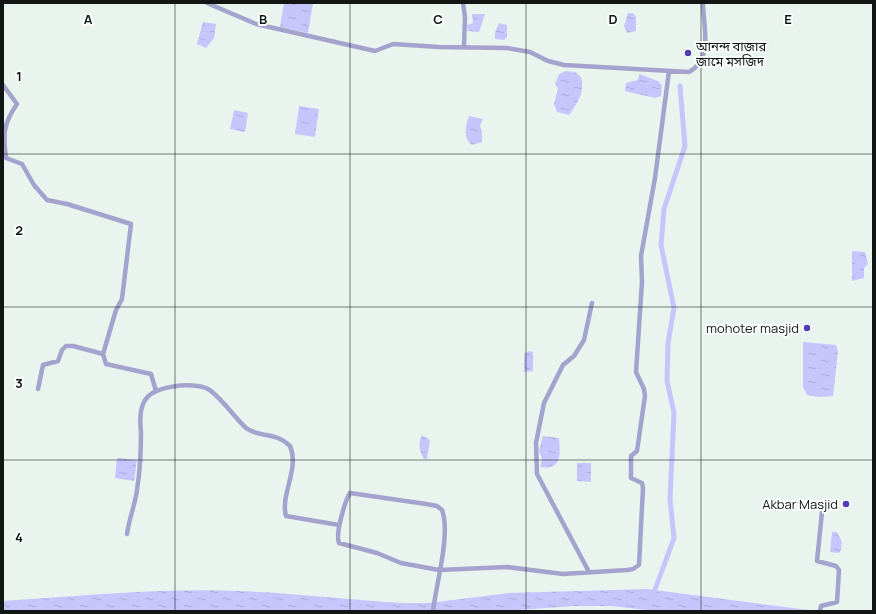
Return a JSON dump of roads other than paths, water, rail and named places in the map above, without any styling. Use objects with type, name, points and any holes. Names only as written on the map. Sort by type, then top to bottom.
[{"type":"street","points":[[207,3],[256,24],[375,51],[393,44],[439,48],[464,46],[520,50],[536,54],[548,61],[564,64],[689,72],[697,68],[701,62],[706,41],[703,3]]},
{"type":"street","points":[[463,3],[464,46]]},
{"type":"street","points":[[433,611],[440,570],[444,525],[443,513],[437,506],[352,493],[348,497],[339,525],[338,540],[341,544],[377,553],[401,564],[440,570],[507,567],[563,574],[632,569],[639,565],[643,486],[640,482],[632,480],[630,471],[631,456],[637,449],[645,396],[644,389],[636,372],[642,282],[641,256],[655,178],[669,71]]},
{"type":"street","points":[[3,85],[17,104],[8,116],[4,132],[4,154],[6,158],[22,164],[34,185],[47,200],[67,204],[131,224],[122,299],[116,310],[103,354],[106,364],[151,374],[156,391]]},
{"type":"street","points":[[589,572],[535,468],[536,443],[544,403],[563,366],[574,356],[584,340],[592,303]]},
{"type":"street","points":[[38,389],[43,365],[58,361],[62,350],[66,346],[73,346],[103,354]]},
{"type":"street","points":[[128,534],[140,468],[141,412],[143,403],[147,397],[156,391],[181,386],[204,387],[209,389],[247,428],[257,432],[274,435],[286,442],[292,452],[293,460],[286,506],[286,516],[290,518],[339,525]]},
{"type":"street","points":[[821,608],[837,602],[839,570],[836,566],[817,561],[822,512]]},
{"type":"water","points":[[284,3],[313,3],[308,33],[280,27]]},
{"type":"water","points":[[628,13],[633,13],[636,17],[636,31],[627,33],[624,26]]},
{"type":"water","points":[[472,14],[485,14],[479,32],[468,31],[467,25],[473,23]]},
{"type":"water","points":[[203,22],[216,24],[214,38],[206,48],[197,44]]},
{"type":"water","points":[[499,23],[507,25],[507,37],[504,40],[495,39],[495,32]]},
{"type":"water","points":[[566,71],[575,72],[581,77],[582,83],[580,97],[569,115],[557,112],[554,104],[558,88],[555,84],[559,74]]},
{"type":"water","points":[[639,74],[658,81],[662,85],[661,96],[655,98],[625,91],[626,83],[638,80]]},
{"type":"water","points":[[299,106],[319,109],[315,137],[295,134]]},
{"type":"water","points":[[234,110],[248,113],[245,132],[230,129]]},
{"type":"water","points":[[469,116],[483,119],[480,126],[482,131],[482,142],[472,145],[466,136]]},
{"type":"water","points":[[852,251],[865,252],[868,264],[864,268],[864,278],[852,281]]},
{"type":"water","points":[[803,342],[836,345],[838,351],[833,396],[819,397],[807,395],[803,387]]},
{"type":"water","points":[[529,351],[533,352],[533,371],[524,372],[524,354]]},
{"type":"water","points":[[422,435],[430,440],[427,459],[424,459],[420,450]]},
{"type":"water","points":[[543,436],[559,438],[560,450],[558,460],[556,464],[547,468],[540,467],[542,459],[539,451]]},
{"type":"water","points":[[117,458],[137,460],[134,481],[115,478]]},
{"type":"water","points":[[577,463],[591,463],[591,482],[577,481]]},
{"type":"water","points":[[832,532],[837,532],[842,542],[839,553],[830,552]]},
{"type":"water","points":[[647,589],[816,611],[658,611],[610,606],[575,606],[503,611],[3,611],[3,601],[180,591],[239,591],[384,602],[429,603],[509,593]]},
{"type":"waterway","points":[[653,595],[674,538],[670,499],[674,413],[667,381],[668,343],[674,308],[661,245],[664,209],[685,146],[680,86]]},
{"type":"place","name":"আনন্দ বাজার জামে মসজিদ","points":[[688,53]]},
{"type":"place","name":"mohoter masjid","points":[[807,328]]},
{"type":"place","name":"Akbar Masjid","points":[[846,504]]}]
